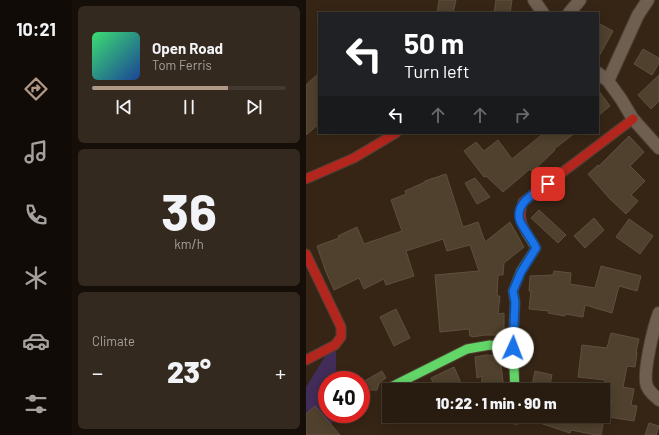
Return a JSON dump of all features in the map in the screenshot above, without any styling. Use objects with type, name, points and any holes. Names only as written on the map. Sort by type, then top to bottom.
[{"type":"street","points":[[534,0],[542,12]]},
{"type":"street","points":[[570,12],[580,0]]},
{"type":"street","points":[[608,81],[638,16],[648,0]]},
{"type":"street","points":[[599,74],[608,81],[622,99],[633,119],[659,148]]},
{"type":"street","points":[[515,383],[513,348],[515,302],[513,291],[521,272],[536,248],[520,220],[520,210],[523,202],[633,119]]},
{"type":"street","points":[[306,179],[354,158],[394,134]]},
{"type":"street","points":[[306,254],[341,327],[341,337],[335,345],[306,360]]},
{"type":"street","points":[[659,313],[646,367],[646,386],[659,400]]},
{"type":"street","points":[[399,383],[472,347],[494,344],[513,348]]},
{"type":"shaded area","points":[[336,339],[336,371],[318,371],[318,423],[332,423],[330,435],[306,435],[306,387]]},
{"type":"building","points":[[439,0],[456,0],[453,12],[437,12]]},
{"type":"building","points":[[496,0],[512,0],[510,12],[494,12]]},
{"type":"building","points":[[599,24],[613,31],[599,56]]},
{"type":"building","points":[[643,49],[659,58],[659,63],[652,75],[634,64]]},
{"type":"building","points":[[318,74],[318,125],[306,135],[306,85]]},
{"type":"building","points":[[659,75],[659,101],[651,109],[638,95]]},
{"type":"building","points":[[599,91],[610,106],[599,115]]},
{"type":"building","points":[[543,134],[574,134],[554,149],[555,150],[532,172],[530,169],[503,192],[486,176],[484,177],[464,151],[476,142],[484,151],[498,140],[512,159]]},
{"type":"building","points":[[629,136],[644,152],[630,166],[645,181],[631,195],[638,201],[626,214],[610,199],[588,174],[598,165],[599,166]]},
{"type":"building","points":[[446,174],[463,227],[478,222],[485,242],[510,222],[524,247],[504,263],[503,275],[498,275],[497,296],[500,296],[498,314],[504,313],[504,333],[498,335],[472,337],[470,336],[469,329],[440,332],[435,275],[479,271],[470,245],[447,251],[443,239],[406,251],[414,276],[386,285],[384,279],[364,289],[359,278],[334,290],[326,272],[317,246],[339,238],[338,236],[357,227],[364,244],[402,231],[391,200],[406,194],[405,191],[425,181]]},
{"type":"building","points":[[475,178],[490,197],[477,204],[465,183]]},
{"type":"building","points":[[539,210],[566,235],[558,243],[531,218]]},
{"type":"building","points":[[594,218],[604,230],[585,248],[574,236]]},
{"type":"building","points":[[629,219],[653,236],[640,254],[616,237]]},
{"type":"building","points":[[601,266],[641,276],[637,291],[619,286],[612,313],[585,305],[583,317],[565,314],[565,316],[548,313],[549,311],[529,309],[531,291],[529,291],[530,276],[553,275],[554,271],[571,273],[570,284],[595,288]]},
{"type":"building","points":[[396,309],[410,338],[394,346],[380,317]]},
{"type":"building","points":[[611,333],[639,339],[635,367],[627,366],[623,387],[634,389],[631,405],[637,406],[634,421],[610,417],[612,398],[610,398],[610,383],[605,383],[605,380],[578,377],[582,345],[607,348]]},
{"type":"building","points":[[486,355],[500,356],[503,383],[482,383],[482,376],[477,378],[475,357]]},
{"type":"building","points":[[454,367],[461,383],[433,383],[431,378]]},
{"type":"building","points":[[382,371],[386,378],[379,383],[377,390],[370,390],[370,378]]},
{"type":"building","points":[[535,371],[552,375],[550,383],[532,383]]},
{"type":"building","points":[[315,406],[318,409],[318,423],[330,423],[340,435],[306,435],[306,414]]},
{"type":"building","points":[[540,423],[603,423],[601,435],[571,430],[570,433]]},
{"type":"building","points":[[649,423],[659,426],[656,435],[645,435]]},
{"type":"traffic: fast","points":[[515,383],[513,348],[515,302],[513,291],[521,271],[536,248],[526,232]]},
{"type":"traffic: fast","points":[[399,383],[467,349],[490,345],[513,348]]},
{"type":"traffic: jam","points":[[526,232],[522,224],[521,217],[523,202],[633,119]]},
{"type":"traffic: jam","points":[[306,179],[354,158],[394,134]]},
{"type":"traffic: jam","points":[[306,254],[341,327],[341,337],[335,345],[306,360]]},
{"type":"route","points":[[513,348],[515,302],[513,291],[521,272],[536,248],[520,220],[520,210],[523,202],[548,184]]}]
